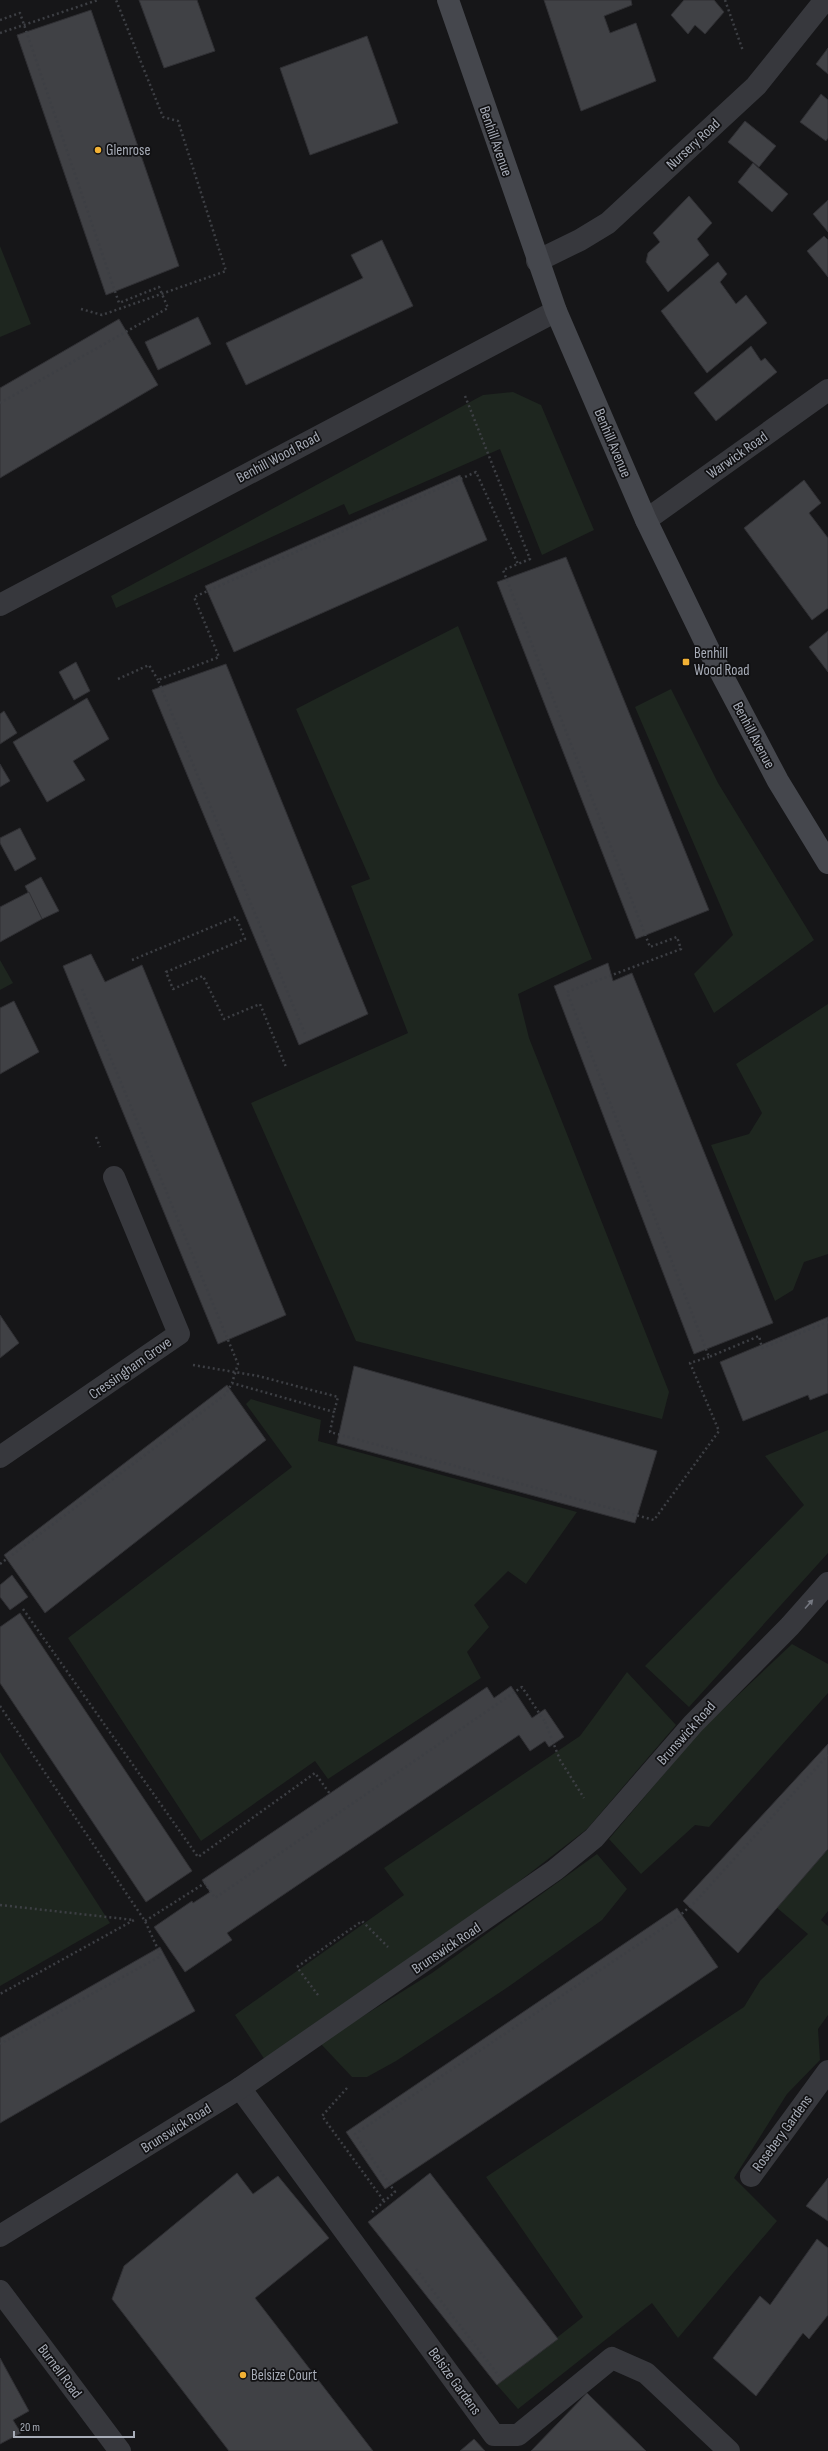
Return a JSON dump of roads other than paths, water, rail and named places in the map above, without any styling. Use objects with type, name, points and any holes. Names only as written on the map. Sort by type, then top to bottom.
[{"type":"street","name":"Benhill Avenue","points":[[448,0],[537,261],[556,311],[646,520],[711,654],[778,782],[828,863]]},
{"type":"street","name":"Nursery Road","points":[[537,261],[580,240],[608,223],[756,86],[825,0]]},
{"type":"street","name":"Benhill Wood Road","points":[[0,605],[556,311]]},
{"type":"street","name":"Warwick Road","points":[[646,520],[828,390]]},
{"type":"street","name":"Cressingham Grove","points":[[0,1457],[179,1334],[114,1177]]},
{"type":"street","name":"Brunswick Road","points":[[0,2236],[240,2088],[555,1870],[594,1838],[693,1724],[790,1626],[828,1583]]},
{"type":"street","name":"Rosebery Gardens","points":[[751,2176],[828,2071]]},
{"type":"street","name":"Belsize Gardens","points":[[240,2088],[494,2435],[518,2435],[612,2358],[646,2374],[729,2451]]},
{"type":"street","name":"Burnell Road","points":[[0,2291],[120,2451]]},
{"type":"place","name":"Glenrose","points":[[98,150]]},
{"type":"place","name":"Benhill Wood Road","points":[[686,662]]},
{"type":"place","name":"Belsize Court","points":[[243,2375]]}]
